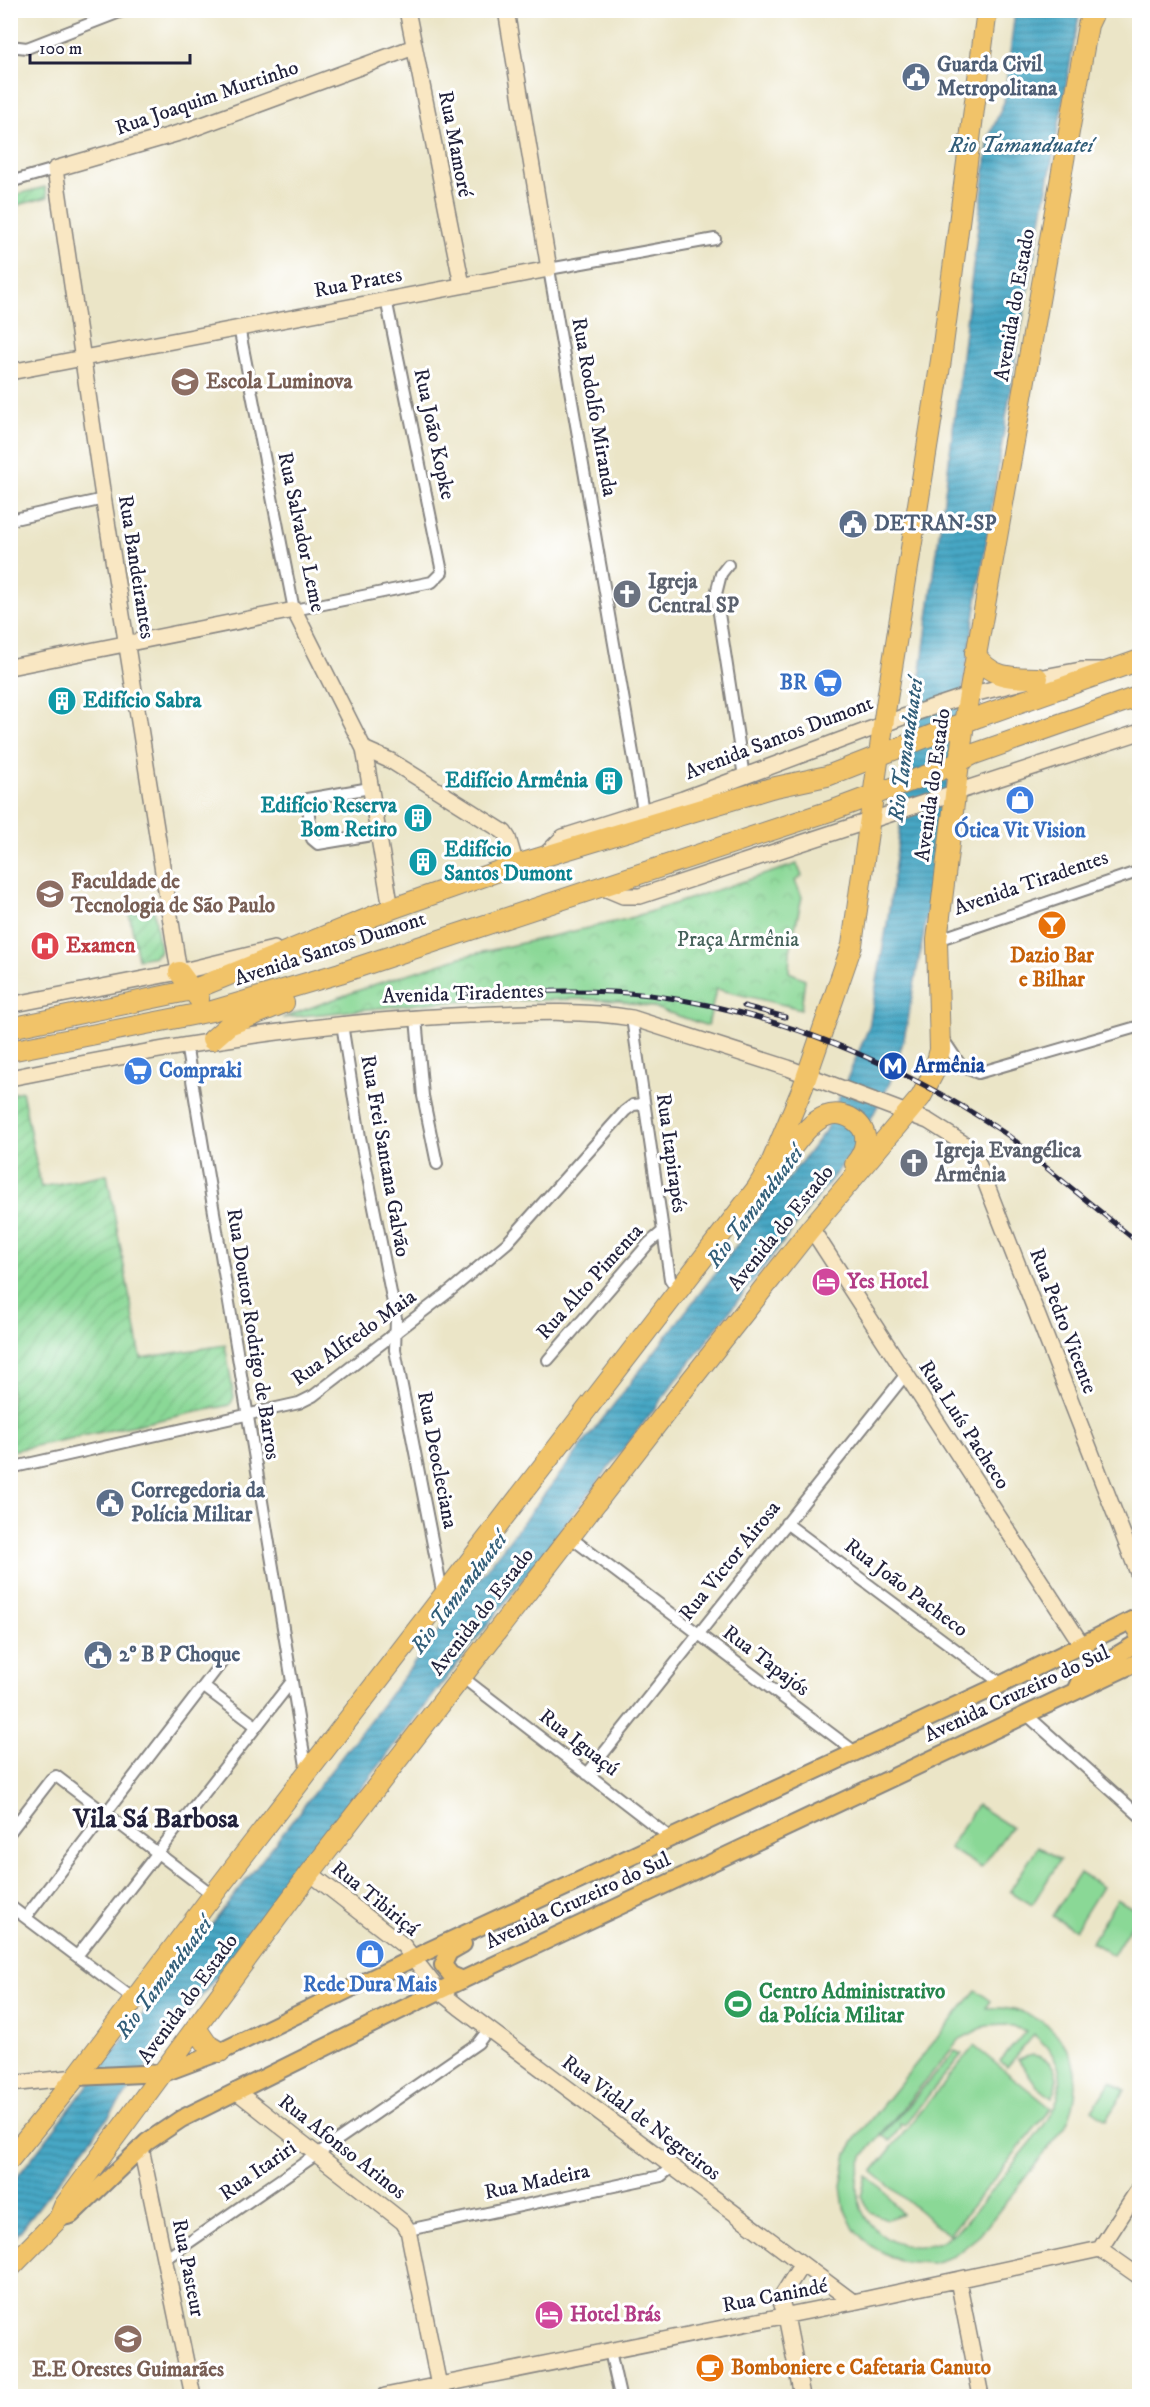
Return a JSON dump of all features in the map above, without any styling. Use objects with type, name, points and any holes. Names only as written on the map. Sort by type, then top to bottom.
[{"type":"highway","name":"Avenida do Estado","points":[[10,2159],[76,2078],[213,1895],[758,1188],[769,1168],[806,1075],[852,945],[941,360],[987,10]]},
{"type":"highway","name":"Avenida do Estado","points":[[10,2268],[59,2218],[64,2206],[154,2073],[196,2028],[310,1873],[570,1537],[811,1228],[921,1097],[934,1072],[941,1034],[938,940],[955,764],[1092,15]]},
{"type":"highway","points":[[975,652],[984,666],[998,675],[1038,678]]},
{"type":"highway","name":"Avenida Santos Dumont","points":[[192,990],[391,909],[516,865],[667,822],[771,788],[827,776],[962,723],[1140,660]]},
{"type":"highway","name":"Avenida Santos Dumont","points":[[212,1011],[340,973],[836,809],[955,764],[974,754],[1140,696]]},
{"type":"highway","points":[[179,972],[212,1011],[235,1030]]},
{"type":"highway","points":[[212,1040],[328,985],[340,973]]},
{"type":"highway","points":[[10,1028],[192,990]]},
{"type":"highway","points":[[10,1051],[212,1011]]},
{"type":"highway","points":[[769,1168],[780,1163],[816,1122],[829,1114],[850,1117],[864,1131],[863,1152],[848,1176],[849,1182]]},
{"type":"highway","points":[[196,2028],[207,2044],[220,2052]]},
{"type":"main road","name":"Avenida Cruzeiro do Sul","points":[[76,2078],[154,2073],[220,2052],[520,1907],[672,1839],[1135,1619]]},
{"type":"main road","points":[[1074,1692],[1082,1676],[1137,1643],[1138,1632],[1135,1619]]},
{"type":"main road","name":"Avenida Cruzeiro do Sul","points":[[59,2218],[71,2215],[141,2148],[169,2125],[439,1991],[1140,1662]]},
{"type":"main road","points":[[463,1980],[451,1976],[444,1968],[447,1955],[514,1918],[520,1907]]},
{"type":"street","points":[[10,46],[27,48],[125,10]]},
{"type":"street","name":"Rua Mamoré","points":[[407,10],[462,285]]},
{"type":"street","name":"Rua Rodolfo Miranda","points":[[506,10],[643,811]]},
{"type":"street","name":"Rua Joaquim Murtinho","points":[[10,182],[189,130],[414,46]]},
{"type":"street","name":"Rua Bandeirantes","points":[[55,169],[126,645],[179,972]]},
{"type":"street","name":"Rua Prates","points":[[10,372],[386,299],[715,239]]},
{"type":"street","name":"Rua João Kopke","points":[[294,610],[432,582],[439,577],[442,568],[386,299]]},
{"type":"street","name":"Rua Salvador Leme","points":[[239,327],[294,610],[363,749],[391,909]]},
{"type":"street","points":[[10,520],[104,499]]},
{"type":"street","points":[[728,565],[721,574],[716,594],[744,777]]},
{"type":"street","points":[[10,667],[294,610]]},
{"type":"street","name":"Avenida Santos Dumont","points":[[544,856],[563,837],[744,777],[903,717],[966,696],[1081,670],[1108,670]]},
{"type":"street","points":[[599,886],[623,896],[640,896],[843,830],[871,818],[1140,732]]},
{"type":"street","points":[[363,749],[391,761],[504,832],[516,865]]},
{"type":"street","points":[[370,788],[307,799],[312,839],[318,844],[378,834]]},
{"type":"street","name":"Avenida Tiradentes","points":[[938,940],[1140,871]]},
{"type":"street","name":"Avenida Santos Dumont","points":[[179,972],[274,949],[288,952]]},
{"type":"street","points":[[10,1005],[179,972]]},
{"type":"street","name":"Avenida Tiradentes","points":[[235,1030],[508,1014],[614,1015],[632,1018],[806,1075],[907,1113]]},
{"type":"street","points":[[416,1018],[423,1096],[437,1164]]},
{"type":"street","name":"Rua Itapirapés","points":[[632,1018],[670,1279],[678,1291]]},
{"type":"street","name":"Rua Frei Santana Galvão","points":[[342,1024],[396,1331]]},
{"type":"street","points":[[941,1034],[947,1048],[962,1066],[978,1073],[1140,1026]]},
{"type":"street","points":[[10,1078],[212,1040]]},
{"type":"street","name":"Rua Doutor Rodrigo de Barros","points":[[186,1044],[307,1773]]},
{"type":"street","name":"Rua Alfredo Maia","points":[[10,1468],[306,1400],[450,1291],[507,1243],[625,1110],[633,1105],[644,1104]]},
{"type":"street","name":"Rua Pedro Vicente","points":[[907,1113],[928,1121],[957,1138],[966,1145],[978,1163],[1140,1578]]},
{"type":"street","name":"Rua Luís Pacheco","points":[[811,1228],[1082,1645]]},
{"type":"street","name":"Rua Alto Pimenta","points":[[548,1360],[649,1243],[663,1231]]},
{"type":"street","name":"Rua Deocleciana","points":[[396,1331],[395,1350],[443,1596]]},
{"type":"street","name":"Rua Victor Airosa","points":[[586,1774],[906,1374]]},
{"type":"street","name":"Rua João Pacheco","points":[[786,1523],[1002,1684]]},
{"type":"street","name":"Rua Tapajós","points":[[570,1537],[854,1751]]},
{"type":"street","points":[[26,1917],[225,1658]]},
{"type":"street","name":"Rua Iguaçú","points":[[462,1677],[672,1839]]},
{"type":"street","points":[[77,1956],[292,1681]]},
{"type":"street","points":[[204,1687],[256,1726]]},
{"type":"street","points":[[1027,1715],[1140,1816]]},
{"type":"street","points":[[10,1832],[55,1776],[213,1895]]},
{"type":"street","name":"Rua Tibiriçá","points":[[310,1873],[403,1945],[413,1958]]},
{"type":"street","points":[[10,1906],[135,2000]]},
{"type":"street","name":"Rua Vidal de Negreiros","points":[[413,1958],[439,1991],[488,2030],[853,2302]]},
{"type":"street","name":"Rua Itariri","points":[[165,2259],[478,2043],[488,2030]]},
{"type":"street","points":[[10,2084],[76,2078]]},
{"type":"street","name":"Rua Afonso Arinos","points":[[236,2091],[400,2219],[408,2230],[440,2391]]},
{"type":"street","name":"Rua Pasteur","points":[[141,2148],[192,2397]]},
{"type":"street","name":"Rua Madeira","points":[[408,2230],[661,2176],[672,2168]]},
{"type":"street","points":[[1140,2187],[1100,2249],[1140,2277]]},
{"type":"street","name":"Rua Canindé","points":[[385,2397],[440,2391],[610,2351],[1100,2249]]},
{"type":"street","points":[[802,2264],[781,2295],[781,2305],[786,2316],[802,2397]]},
{"type":"street","points":[[958,2280],[981,2397]]},
{"type":"street","points":[[610,2351],[620,2397]]},
{"type":"green space","points":[[45,187],[48,197],[11,207],[11,196]]},
{"type":"green space","name":"Praça Armênia","points":[[797,864],[802,876],[795,881],[802,897],[790,951],[789,972],[805,979],[801,1009],[716,989],[708,1026],[652,1007],[620,1001],[580,999],[439,1002],[282,1018],[376,984],[461,957],[627,919]]},
{"type":"green space","points":[[154,909],[160,951],[155,956],[138,959],[129,913]]},
{"type":"green space","points":[[22,1091],[41,1187],[107,1174],[141,1358],[225,1345],[234,1397],[230,1405],[11,1451],[10,1094]]},
{"type":"green space","points":[[977,1805],[1011,1827],[981,1868],[949,1848]]},
{"type":"green space","points":[[1038,1846],[1060,1860],[1032,1905],[1010,1891]]},
{"type":"green space","points":[[1080,1873],[1102,1887],[1075,1930],[1052,1916]]},
{"type":"green space","points":[[1117,1899],[1139,1912],[1113,1955],[1091,1942]]},
{"type":"green space","points":[[976,1990],[991,2001],[986,2008],[1011,2009],[1032,2016],[1050,2028],[1063,2043],[1072,2061],[1076,2082],[1074,2104],[1065,2127],[980,2235],[954,2256],[932,2263],[899,2261],[869,2245],[854,2229],[844,2208],[841,2186],[847,2153],[859,2134]],"holes":[[[1006,2025],[1026,2031],[1000,2061],[1007,2067],[1034,2035],[1051,2052],[1059,2070],[1060,2087],[1056,2104],[1035,2137],[956,2232],[935,2243],[914,2246],[895,2242],[879,2232],[866,2218],[858,2199],[857,2178],[864,2155],[960,2039],[986,2026]]]},
{"type":"green space","points":[[974,2046],[1051,2108],[949,2235],[872,2172]]},
{"type":"green space","points":[[955,2051],[962,2054],[904,2125],[900,2123],[900,2128],[890,2141],[882,2135]]},
{"type":"green space","points":[[1032,2055],[1046,2060],[1055,2070],[1057,2084],[1052,2098],[1037,2086],[1018,2059]]},
{"type":"green space","points":[[1111,2081],[1125,2090],[1106,2120],[1092,2110]]},
{"type":"green space","points":[[866,2176],[882,2188],[902,2214],[887,2219],[870,2212],[861,2196]]},
{"type":"water","name":"Rio Tamanduateí","points":[[1015,11],[1080,11],[1017,350],[923,938],[904,1039],[889,1085],[854,1150],[11,2243],[10,2186],[825,1131],[869,1027],[887,924],[948,469],[989,137],[1004,102]]},
{"type":"railway","points":[[459,994],[579,991],[650,995],[743,1013],[789,1027],[878,1063],[963,1107],[1015,1140],[1140,1244]]},
{"type":"railway","points":[[744,1006],[785,1017]]},
{"type":"place","name":"Guarda Civil Metropolitana","points":[[916,77]]},
{"type":"place","name":"Escola Luminova","points":[[185,382]]},
{"type":"place","name":"DETRAN-SP","points":[[853,524]]},
{"type":"place","name":"Igreja Central SP","points":[[627,594]]},
{"type":"place","name":"BR","points":[[828,683]]},
{"type":"place","name":"Edifício Sabra","points":[[62,701]]},
{"type":"place","name":"Edifício Armênia","points":[[609,781]]},
{"type":"place","name":"Ótica Vit Vision","points":[[1020,800]]},
{"type":"place","name":"Edifício Reserva Bom Retiro","points":[[418,818]]},
{"type":"place","name":"Edifício Santos Dumont","points":[[423,862]]},
{"type":"place","name":"Faculdade de Tecnologia de São Paulo","points":[[50,894]]},
{"type":"place","name":"Dazio Bar e Bilhar","points":[[1052,925]]},
{"type":"place","name":"Examen","points":[[45,946]]},
{"type":"place","name":"Armênia","points":[[893,1066]]},
{"type":"place","name":"Compraki","points":[[138,1071]]},
{"type":"place","name":"Igreja Evangélica Armênia","points":[[914,1163]]},
{"type":"place","name":"Yes Hotel","points":[[826,1282]]},
{"type":"place","name":"Corregedoria da Polícia Militar","points":[[110,1503]]},
{"type":"place","name":"2º B P Choque","points":[[98,1655]]},
{"type":"place","name":"Rede Dura Mais","points":[[370,1954]]},
{"type":"place","name":"Centro Administrativo da Polícia Militar","points":[[738,2004]]},
{"type":"place","name":"Hotel Brás","points":[[549,2315]]},
{"type":"place","name":"E.E Orestes Guimarães","points":[[128,2339]]},
{"type":"place","name":"Bomboniere e Cafetaria Canuto","points":[[710,2368]]},
{"type":"district","name":"Vila Sá Barbosa","points":[[156,1819]]}]
